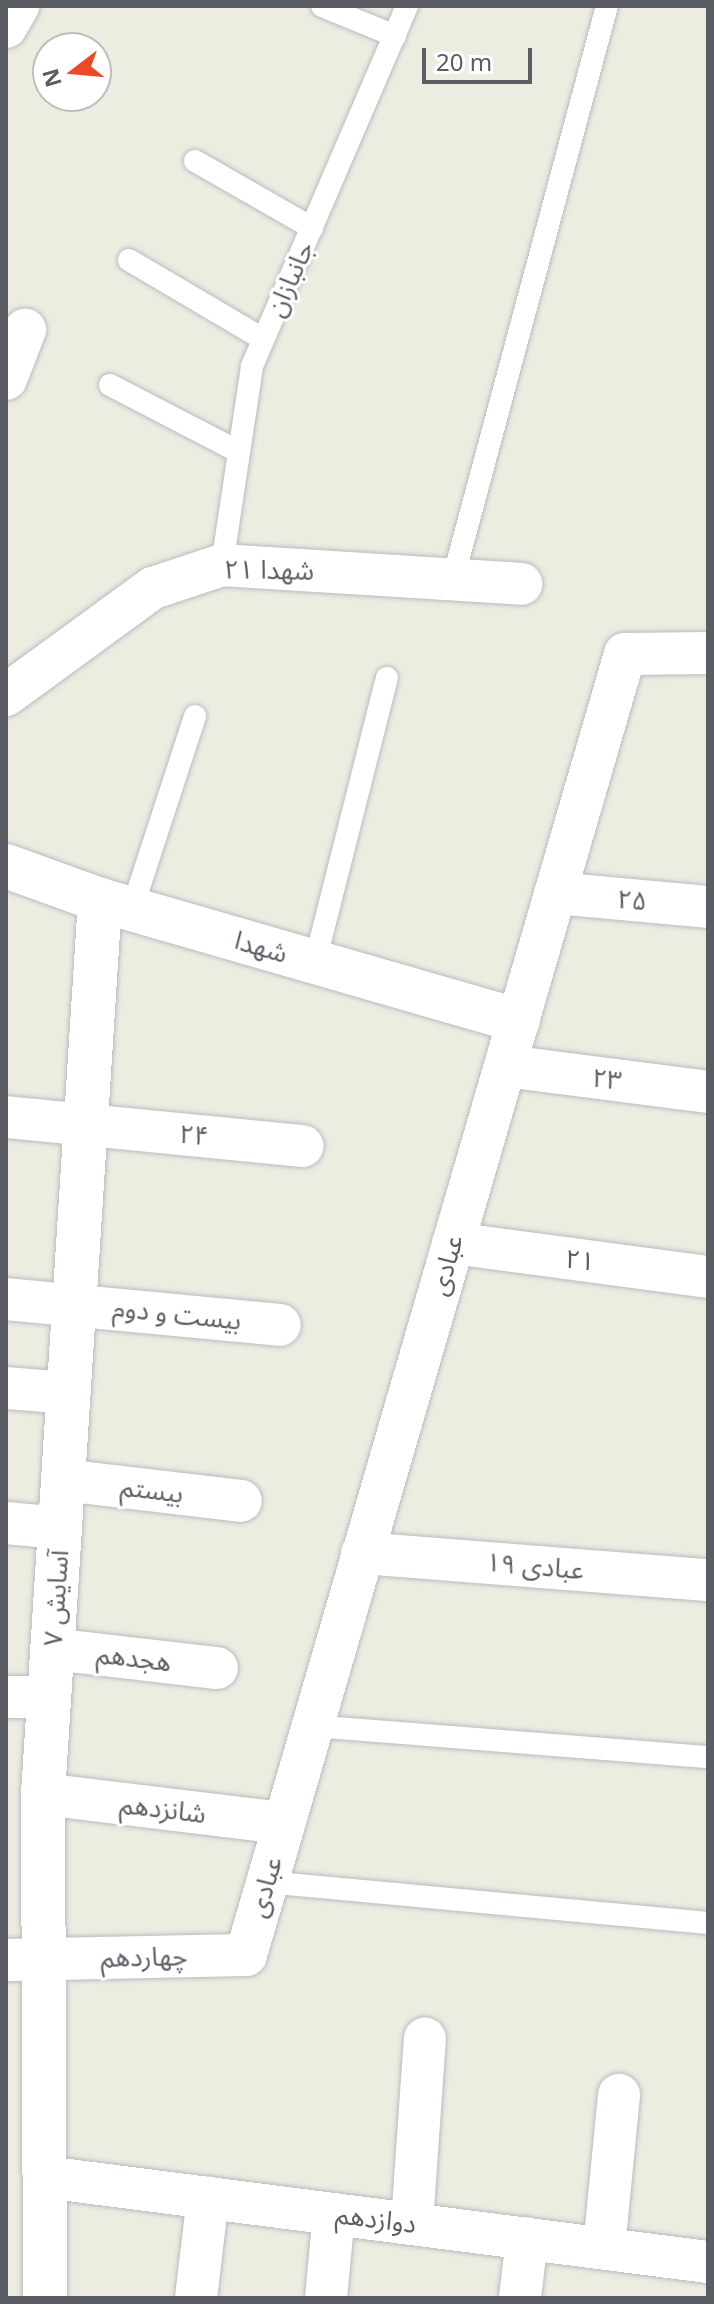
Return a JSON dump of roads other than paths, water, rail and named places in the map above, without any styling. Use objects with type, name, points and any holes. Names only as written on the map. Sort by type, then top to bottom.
[{"type":"street","points":[[6,27],[18,6]]},
{"type":"street","points":[[6,379],[25,330]]},
{"type":"street","name":"شهدا ۲۱","points":[[6,695],[153,588],[222,565],[521,584]]},
{"type":"street","name":"عبادی","points":[[246,1955],[625,654],[708,653]]},
{"type":"street","name":"شهدا","points":[[6,866],[116,904],[518,1021]]},
{"type":"street","name":"۲۵","points":[[555,893],[708,907]]},
{"type":"street","name":"آسایش ۷","points":[[45,2298],[45,2177],[24,1960],[43,1794],[85,1125],[116,904]]},
{"type":"street","name":"۲۳","points":[[506,1066],[708,1092]]},
{"type":"street","name":"۲۴","points":[[6,1117],[303,1146]]},
{"type":"street","name":"۲۱","points":[[453,1243],[708,1277]]},
{"type":"street","name":"بیست و دوم","points":[[6,1299],[74,1303],[280,1325]]},
{"type":"street","points":[[6,1388],[68,1393]]},
{"type":"street","name":"بیستم","points":[[63,1480],[241,1501]]},
{"type":"street","points":[[6,1523],[60,1528]]},
{"type":"street","name":"عبادی ۱۹","points":[[362,1553],[708,1580]]},
{"type":"street","name":"هجدهم","points":[[52,1649],[217,1668]]},
{"type":"street","points":[[6,1697],[49,1697]]},
{"type":"street","name":"شانزدهم","points":[[43,1794],[283,1823]]},
{"type":"street","name":"چهاردهم","points":[[24,1960],[246,1955]]},
{"type":"street","points":[[412,2223],[425,2038]]},
{"type":"street","points":[[604,2248],[619,2095]]},
{"type":"street","name":"دوازدهم","points":[[45,2177],[708,2262]]},
{"type":"street","points":[[196,2298],[208,2198]]},
{"type":"street","points":[[326,2298],[334,2214]]},
{"type":"street","points":[[520,2298],[527,2238]]},
{"type":"lane","points":[[322,6],[395,36]]},
{"type":"lane","name":"جانبازان","points":[[222,565],[252,366],[407,6]]},
{"type":"lane","points":[[453,579],[607,6]]},
{"type":"lane","points":[[195,161],[312,228]]},
{"type":"lane","points":[[129,260],[263,339]]},
{"type":"lane","points":[[110,385],[239,452]]},
{"type":"lane","points":[[315,962],[387,678]]},
{"type":"lane","points":[[116,904],[195,716]]},
{"type":"lane","points":[[312,1726],[708,1757]]},
{"type":"lane","points":[[266,1882],[708,1923]]}]
